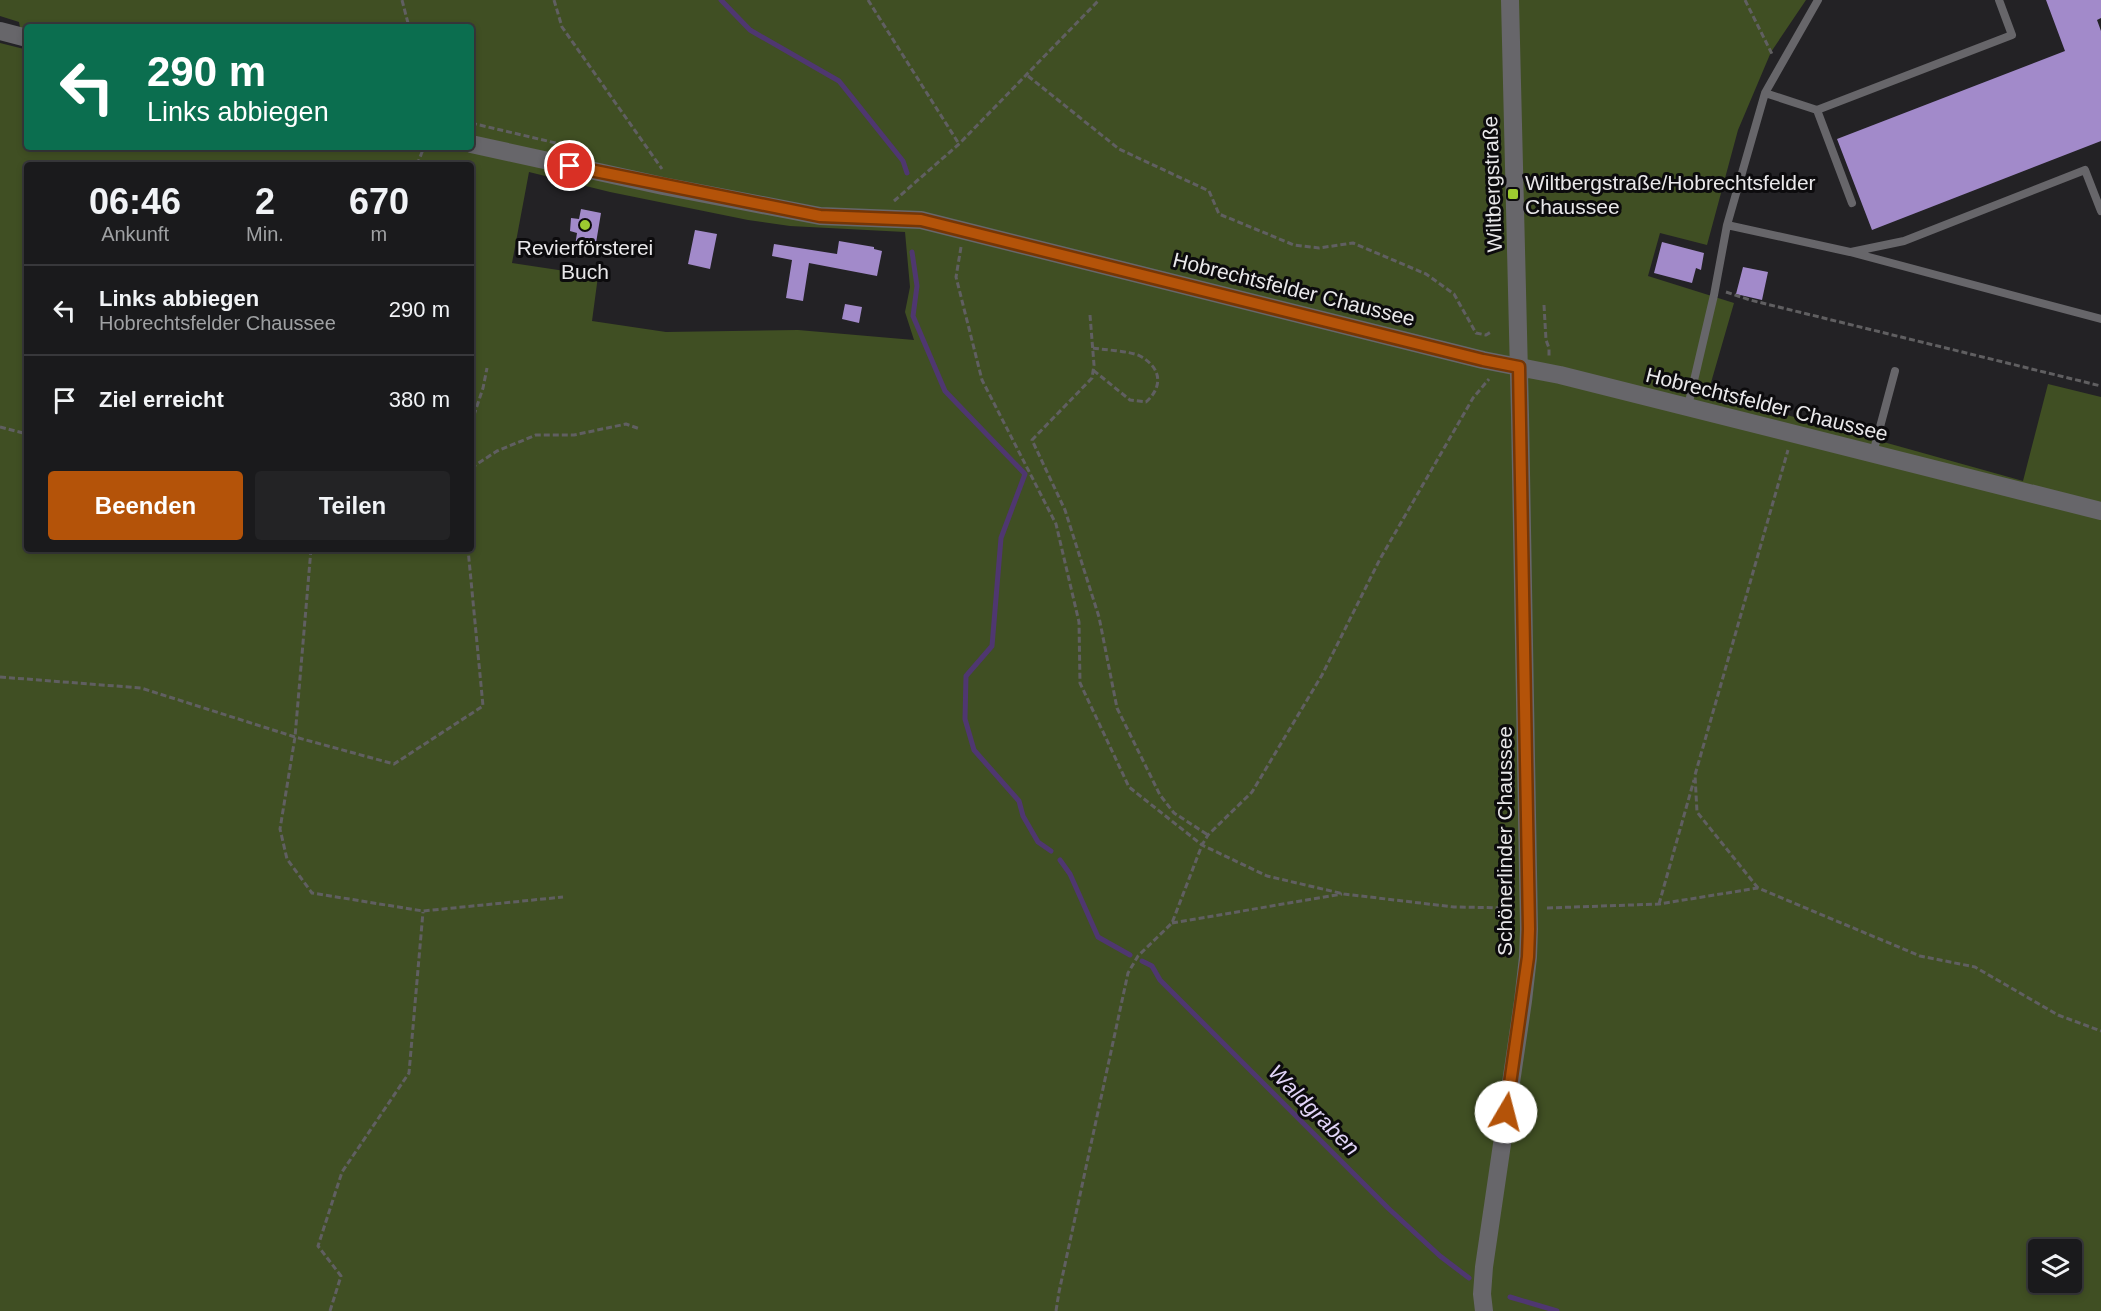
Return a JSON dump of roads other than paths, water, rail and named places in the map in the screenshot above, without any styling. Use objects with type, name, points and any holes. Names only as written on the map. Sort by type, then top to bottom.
[{"type":"main road","name":"Wiltbergstraße","points":[[1510,0],[1519,367]]},
{"type":"main road","points":[[0,32],[24,37]]},
{"type":"main road","name":"Hobrechtsfelder Chaussee","points":[[474,145],[663,177],[820,216],[921,220],[1483,360],[1549,373],[1688,407],[2101,512]]},
{"type":"main road","name":"Schönerlinder Chaussee","points":[[1484,1311],[1482,1294],[1484,1268],[1527,968],[1529,908],[1519,367]]},
{"type":"lane","points":[[1688,407],[1727,225],[1765,93],[1818,0]]},
{"type":"lane","points":[[1765,93],[1817,110],[2012,34],[1999,0]]},
{"type":"lane","points":[[1817,110],[1852,203]]},
{"type":"lane","points":[[1850,252],[1904,241],[2085,170],[2101,211]]},
{"type":"lane","points":[[1727,225],[1850,252],[2100,317]]},
{"type":"lane","points":[[1873,454],[1895,371]]},
{"type":"waterway","name":"Waldgraben","points":[[721,0],[750,30],[839,81],[903,161],[907,173]]},
{"type":"waterway","name":"Waldgraben","points":[[912,252],[917,286],[913,316],[945,391],[1025,474],[1001,538],[992,646],[966,676],[965,719],[974,750],[1019,801],[1023,816],[1038,842],[1051,851]]},
{"type":"waterway","name":"Waldgraben","points":[[1060,860],[1070,874],[1098,937],[1130,955]]},
{"type":"waterway","name":"Waldgraben","points":[[1142,961],[1152,966],[1160,980],[1388,1208],[1440,1256],[1469,1278]]},
{"type":"waterway","name":"Waldgraben","points":[[1510,1297],[1557,1311]]},
{"type":"place","name":"Wiltbergstraße/Hobrechtsfelder Chaussee","points":[[1513,194]]},
{"type":"place","name":"Revierförsterei Buch","points":[[585,225]]}]
